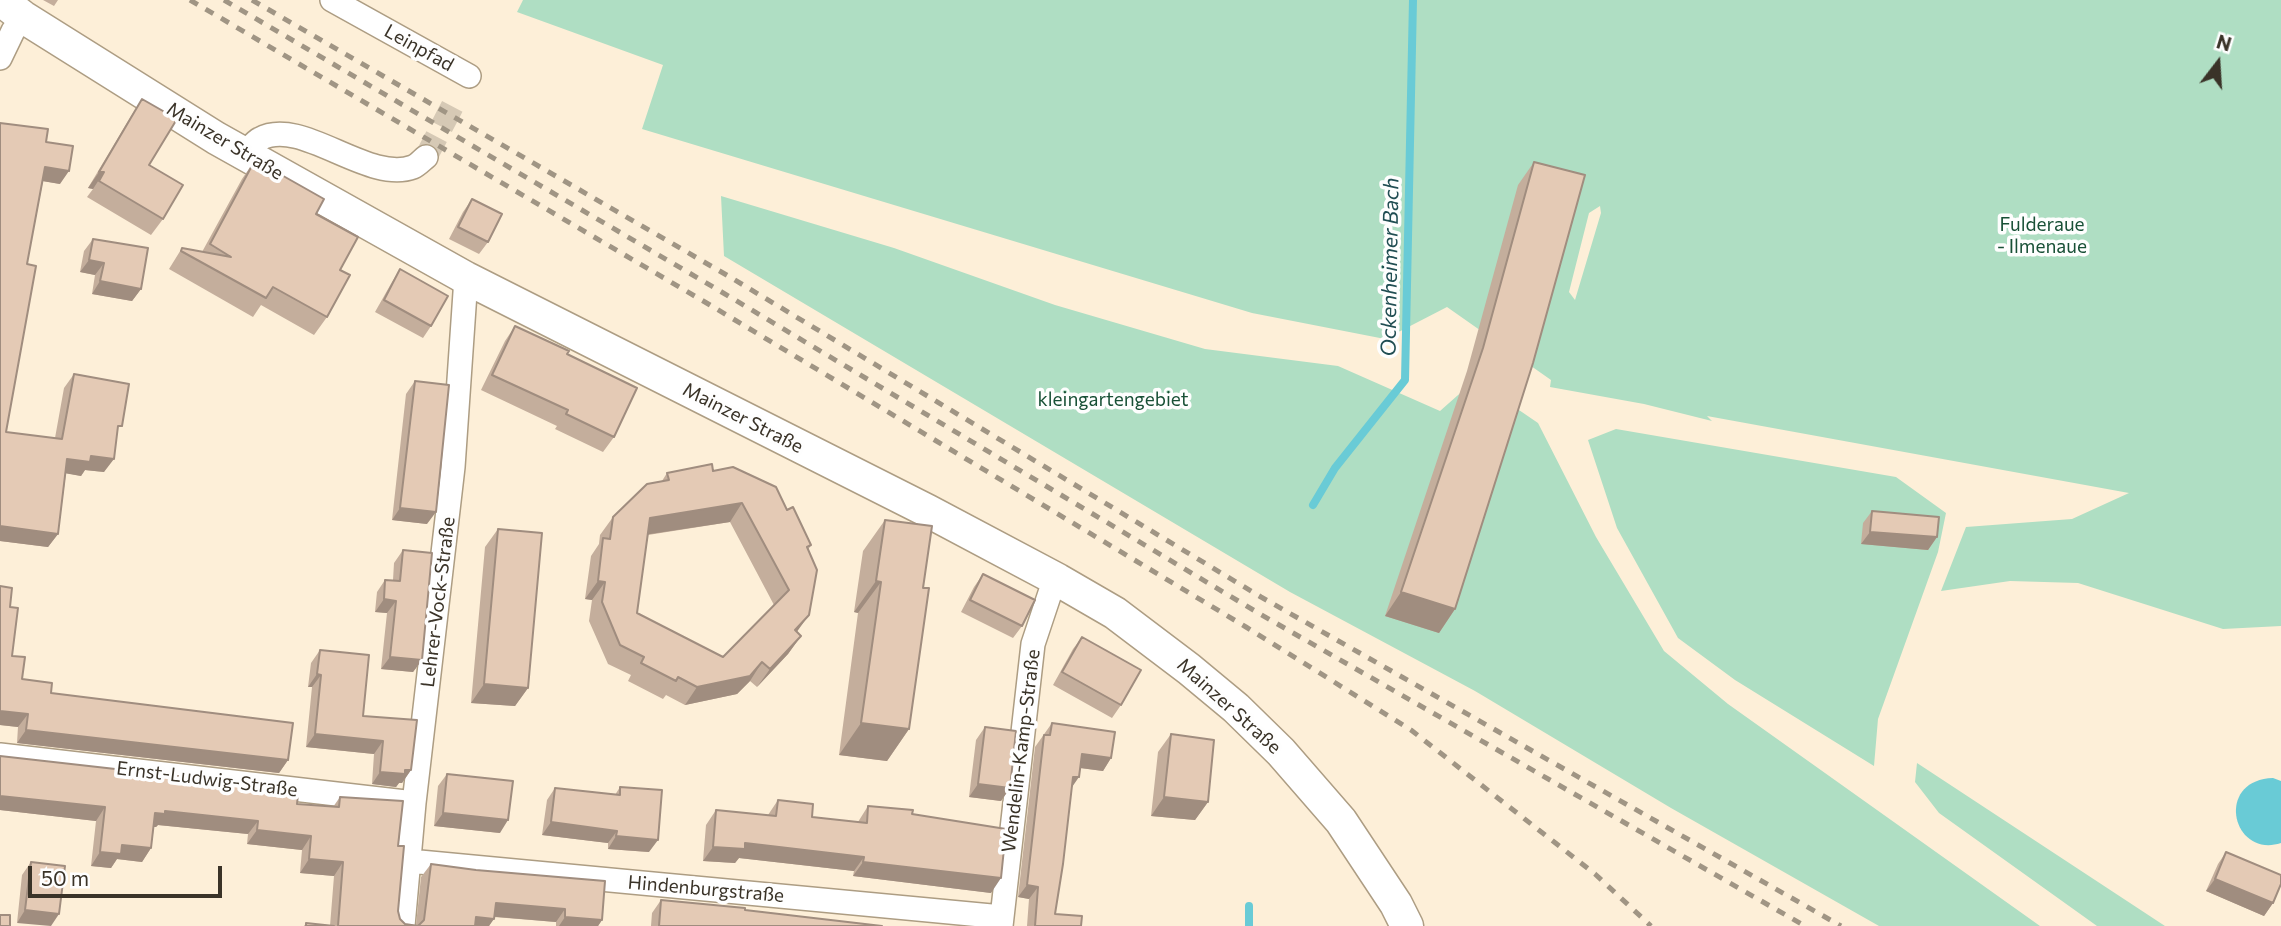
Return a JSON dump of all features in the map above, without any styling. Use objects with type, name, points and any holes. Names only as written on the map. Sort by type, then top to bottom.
[{"type":"main road","name":"Mainzer Straße","points":[[12,8],[244,154],[466,278],[928,511],[1115,613],[1189,668],[1272,743],[1341,821],[1373,867],[1407,926]]},
{"type":"street","name":"Leinpfad","points":[[332,0],[469,76]]},
{"type":"street","points":[[0,58],[13,31],[12,8]]},
{"type":"street","points":[[244,154],[260,139],[283,133],[394,170],[414,167],[426,157]]},
{"type":"street","name":"Lehrer-Vock-Straße","points":[[403,926],[414,803],[453,467],[466,278]]},
{"type":"street","name":"Wendelin-Kamp-Straße","points":[[1002,921],[1033,644],[1050,593],[1058,580]]},
{"type":"street","name":"Ernst-Ludwig-Straße","points":[[0,755],[414,803]]},
{"type":"street","name":"Hindenburgstraße","points":[[410,861],[1002,921]]},
{"type":"green space","name":"Fulderaue - Ilmenaue","points":[[523,0],[2281,0],[2281,626],[2223,629],[2078,583],[2010,581],[1941,591],[1966,527],[2072,519],[2129,493],[1707,416],[1712,421],[1644,404],[1550,387],[1551,380],[1447,307],[1385,339],[1252,313],[642,129],[663,65],[517,12]],"holes":[[[1600,206],[1601,213],[1575,300],[1569,292],[1589,213]]]},
{"type":"green space","name":"kleingartengebiet","points":[[721,196],[894,248],[1055,305],[1205,349],[1338,366],[1440,411],[1475,380],[1538,423],[1596,537],[1664,651],[1728,704],[2040,926],[1879,926],[1671,808],[1475,691],[1290,592],[724,256]]},
{"type":"green space","points":[[1616,429],[1896,477],[1946,513],[1938,552],[1878,719],[1874,766],[1735,680],[1678,638],[1617,528],[1588,440]]},
{"type":"green space","points":[[1917,763],[2165,926],[2097,926],[1939,813],[1915,782]]},
{"type":"water","points":[[2273,778],[2281,781],[2281,843],[2264,845],[2251,840],[2241,830],[2236,817],[2237,804],[2242,791],[2254,782]]},
{"type":"building","points":[[142,99],[177,119],[149,165],[183,185],[163,219],[99,181],[104,172],[99,172]]},
{"type":"building","points":[[0,123],[48,129],[46,142],[73,146],[69,171],[45,167],[27,264],[36,266],[6,432],[62,439],[74,374],[129,384],[122,426],[118,426],[114,459],[91,456],[90,462],[67,459],[58,534],[0,526]]},
{"type":"building","points":[[255,160],[324,199],[316,214],[358,237],[340,270],[350,275],[327,317],[273,287],[266,298],[181,251],[182,248],[231,257],[210,244]]},
{"type":"building","points":[[1534,162],[1585,175],[1533,363],[1455,609],[1401,592],[1483,348]]},
{"type":"building","points":[[472,199],[502,214],[488,242],[458,227]]},
{"type":"building","points":[[93,239],[148,248],[141,289],[100,281],[104,263],[89,260]]},
{"type":"building","points":[[400,269],[448,296],[431,326],[384,300]]},
{"type":"building","points":[[515,326],[569,351],[567,354],[637,388],[614,437],[566,414],[568,410],[492,375]]},
{"type":"building","points":[[415,381],[449,385],[436,512],[400,508]]},
{"type":"building","points":[[712,464],[713,471],[733,467],[776,487],[787,510],[793,507],[811,545],[807,547],[817,570],[809,615],[795,630],[801,636],[770,669],[762,662],[750,676],[697,687],[678,677],[676,681],[641,663],[644,657],[620,645],[602,602],[605,582],[598,581],[603,538],[610,539],[613,517],[647,484],[669,480],[667,473]],"holes":[[[742,503],[789,590],[723,657],[637,613],[650,518]]]},
{"type":"building","points":[[1872,511],[1939,517],[1937,537],[1870,532]]},
{"type":"building","points":[[885,520],[932,526],[923,588],[929,588],[909,729],[861,723],[881,582],[876,581]]},
{"type":"building","points":[[498,529],[542,533],[528,688],[484,684]]},
{"type":"building","points":[[403,550],[432,553],[422,660],[390,657],[396,601],[384,599],[385,580],[400,581]]},
{"type":"building","points":[[983,574],[1035,600],[1022,626],[970,600]]},
{"type":"building","points":[[0,586],[12,588],[10,607],[18,608],[12,656],[25,657],[22,679],[52,683],[51,693],[293,723],[288,760],[26,730],[28,714],[0,711]]},
{"type":"building","points":[[1082,637],[1141,670],[1121,705],[1062,672]]},
{"type":"building","points":[[320,650],[369,655],[363,716],[417,720],[411,770],[405,770],[405,774],[380,772],[383,741],[315,734],[321,675],[317,674]]},
{"type":"building","points":[[1052,723],[1115,732],[1111,758],[1082,754],[1079,777],[1073,777],[1055,914],[1082,916],[1081,926],[1035,926],[1038,887],[1027,885],[1044,735],[1050,735]]},
{"type":"building","points":[[985,727],[1016,731],[1010,788],[978,784]]},
{"type":"building","points":[[1171,734],[1214,740],[1208,802],[1164,797]]},
{"type":"building","points":[[0,756],[284,788],[284,792],[298,794],[297,804],[339,807],[340,797],[403,801],[398,846],[404,846],[398,911],[405,924],[418,926],[338,926],[343,862],[309,859],[311,836],[257,830],[258,821],[165,811],[165,814],[155,813],[151,848],[122,845],[121,854],[100,852],[105,807],[0,796]]},
{"type":"building","points":[[447,774],[513,781],[508,820],[443,813]]},
{"type":"building","points":[[620,787],[662,790],[658,840],[616,836],[617,831],[551,822],[555,788],[620,795]]},
{"type":"building","points":[[778,800],[813,804],[812,817],[867,823],[868,806],[913,810],[912,814],[1006,829],[1001,878],[863,862],[864,857],[745,843],[745,849],[713,847],[716,810],[776,816]]},
{"type":"building","points":[[2226,852],[2281,875],[2281,884],[2273,903],[2215,879]]},
{"type":"building","points":[[31,862],[65,866],[59,914],[25,910]]},
{"type":"building","points":[[431,864],[605,881],[602,920],[565,917],[565,909],[496,903],[494,919],[476,917],[475,926],[418,926],[424,920]]},
{"type":"building","points":[[661,900],[745,908],[882,926],[659,926]]},
{"type":"building","points":[[0,915],[10,915],[10,926],[0,926]]},
{"type":"building","points":[[306,923],[334,926],[306,926]]},
{"type":"waterway","name":"Ockenheimer Bach","points":[[1313,505],[1335,468],[1405,380],[1413,0]]},
{"type":"waterway","name":"Ockenheimer Bach","points":[[1249,906],[1249,926]]},
{"type":"tunnel","points":[[426,157],[453,105]]},
{"type":"railway","points":[[190,0],[710,305],[1246,627],[1411,730],[1595,874],[1651,926]]},
{"type":"railway","points":[[224,0],[720,291],[1260,614],[1805,926]]},
{"type":"railway","points":[[252,0],[730,277],[1261,597],[1841,926]]}]
